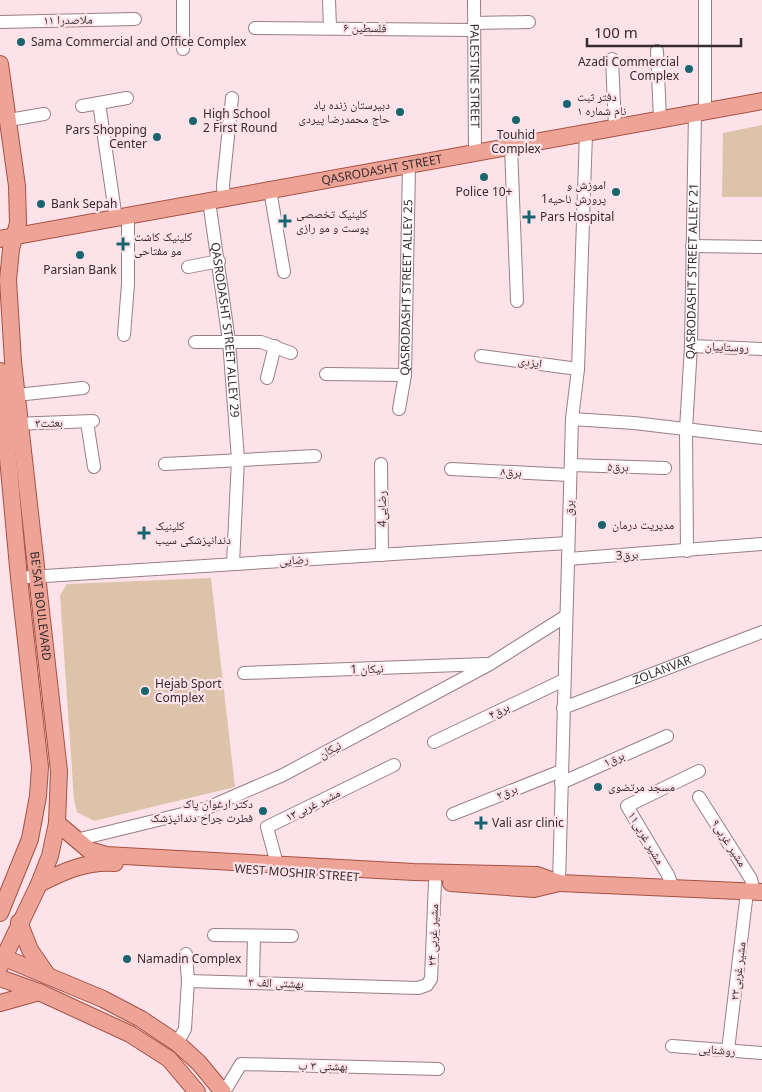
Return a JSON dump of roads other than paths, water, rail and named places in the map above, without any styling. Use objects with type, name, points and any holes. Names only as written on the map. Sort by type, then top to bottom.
[{"type":"main road","name":"BE'SAT BOULEVARD","points":[[0,64],[17,186],[18,223],[7,238],[10,260],[8,295],[16,395],[12,424],[19,578],[40,767],[38,796],[30,839],[0,913]]},
{"type":"main road","name":"QASRODASHT STREET","points":[[7,238],[762,101]]},
{"type":"main road","name":"BE'SAT BOULEVARD","points":[[0,371],[12,424],[36,577],[59,771],[57,823],[50,856],[39,884],[1,960]]},
{"type":"main road","name":"WEST MOSHIR STREET","points":[[57,823],[83,851],[105,862],[279,871],[534,889],[559,883],[754,892]]},
{"type":"main road","name":"WEST MOSHIR STREET","points":[[83,851],[106,855],[414,872],[537,875],[559,883]]},
{"type":"main road","name":"WEST MOSHIR STREET","points":[[39,884],[63,872],[83,851]]},
{"type":"main road","points":[[0,885],[17,874]]},
{"type":"main road","points":[[19,922],[30,950],[48,976]]},
{"type":"main road","points":[[1,960],[48,976],[141,1019],[177,1042],[199,1063],[224,1092]]},
{"type":"main road","points":[[0,978],[39,992],[130,1034],[169,1059],[197,1092]]},
{"type":"main road","points":[[0,1002],[39,992]]},
{"type":"street","points":[[183,0],[183,49]]},
{"type":"street","points":[[329,0],[330,27]]},
{"type":"street","name":"PALESTINE STREET","points":[[474,0],[475,153]]},
{"type":"street","name":"QASRODASHT STREET ALLEY 21","points":[[687,551],[686,429],[691,346],[692,246],[705,0]]},
{"type":"street","name":"۱۱ ملاصدرا","points":[[0,22],[135,20]]},
{"type":"street","name":"فلسطین ۶","points":[[255,28],[474,26],[529,22]]},
{"type":"street","points":[[657,51],[660,119]]},
{"type":"street","points":[[612,59],[615,127]]},
{"type":"street","points":[[82,106],[127,98]]},
{"type":"street","name":"QASRODASHT STREET ALLEY 29","points":[[232,98],[223,185],[216,200],[219,261],[229,341],[238,459],[233,564]]},
{"type":"street","points":[[99,103],[122,217],[128,284],[124,335]]},
{"type":"street","points":[[9,120],[44,114]]},
{"type":"street","name":"برق","points":[[559,883],[572,419],[578,369],[586,133]]},
{"type":"street","points":[[511,147],[517,301]]},
{"type":"street","name":"QASRODASHT STREET ALLEY 25","points":[[399,409],[405,375],[409,166]]},
{"type":"street","points":[[270,190],[284,272]]},
{"type":"street","points":[[692,246],[762,247]]},
{"type":"street","points":[[188,268],[219,261]]},
{"type":"street","points":[[195,342],[261,342],[291,353]]},
{"type":"street","points":[[267,378],[275,346]]},
{"type":"street","name":"روستاییان","points":[[691,346],[762,349]]},
{"type":"street","name":"ایزدی","points":[[481,356],[578,369]]},
{"type":"street","points":[[326,374],[405,375]]},
{"type":"street","points":[[16,395],[83,388]]},
{"type":"street","points":[[572,419],[634,423],[762,438]]},
{"type":"street","name":"بعثت۳","points":[[12,424],[90,422],[94,467]]},
{"type":"street","points":[[165,464],[315,456]]},
{"type":"street","name":"4رضایی","points":[[381,464],[382,555]]},
{"type":"street","name":"برق۵","points":[[571,470],[665,468]]},
{"type":"street","name":"برق۸","points":[[451,469],[571,470]]},
{"type":"street","name":"رضایی","points":[[19,578],[568,543]]},
{"type":"street","name":"3برق","points":[[568,559],[762,544]]},
{"type":"street","name":"نیکان","points":[[83,851],[207,808],[283,775],[490,664],[566,616]]},
{"type":"street","name":"ZOLANVAR","points":[[563,708],[762,632]]},
{"type":"street","name":"نیکان 1","points":[[244,673],[490,664]]},
{"type":"street","name":"برق۴","points":[[434,742],[564,680]]},
{"type":"street","name":"برق۱","points":[[561,777],[667,736]]},
{"type":"street","name":"مشیر غربی۱۳","points":[[277,864],[266,827],[394,765]]},
{"type":"street","name":"مشیر غربی۱۱","points":[[673,888],[668,874],[627,806],[698,771]]},
{"type":"street","name":"برق۲","points":[[453,814],[561,777]]},
{"type":"street","name":"مشیر غربی۹","points":[[699,797],[751,879],[754,892]]},
{"type":"street","name":"مشیر غربی ۲۴","points":[[427,985],[431,980],[435,882]]},
{"type":"street","name":"مشیر غربی۲۲","points":[[728,1050],[754,892]]},
{"type":"street","points":[[214,935],[292,936]]},
{"type":"street","points":[[253,982],[254,936]]},
{"type":"street","points":[[177,1042],[185,1030],[188,981],[186,954]]},
{"type":"street","name":"بهشتی الف ۳","points":[[188,981],[418,988],[427,985]]},
{"type":"street","name":"روشنایی","points":[[672,1046],[762,1053]]},
{"type":"street","name":"بهشتی ۳ ب","points":[[224,1092],[241,1064],[438,1069]]},
{"type":"place","name":"Sama Commercial and Office Complex","points":[[21,42]]},
{"type":"place","name":"Azadi Commercial Complex","points":[[689,69]]},
{"type":"place","name":"دفتر ثبت نام شماره ١","points":[[567,104]]},
{"type":"place","name":"دبیرستان زنده یاد حاج محمدرضا پیردی","points":[[400,112]]},
{"type":"place","name":"Touhid Complex","points":[[516,120]]},
{"type":"place","name":"High School 2 First Round","points":[[193,121]]},
{"type":"place","name":"Pars Shopping Center","points":[[157,137]]},
{"type":"place","name":"Police 10+","points":[[484,177]]},
{"type":"place","name":"اموزش و پرورش ناحیه1","points":[[616,192]]},
{"type":"place","name":"Bank Sepah","points":[[41,204]]},
{"type":"place","name":"Pars Hospital","points":[[529,217]]},
{"type":"place","name":"کلینیک تخصصی پوست و مو رازی","points":[[285,221]]},
{"type":"place","name":"کلینیک کاشت مو مفتاحی","points":[[123,244]]},
{"type":"place","name":"Parsian Bank","points":[[80,255]]},
{"type":"place","name":"مدیریت درمان","points":[[602,525]]},
{"type":"place","name":"کلینیک دندانپزشکی سیب","points":[[144,533]]},
{"type":"place","name":"Hejab Sport Complex","points":[[145,691]]},
{"type":"place","name":"مسجد مرتضوی","points":[[598,787]]},
{"type":"place","name":"دکتر ارغوان پاک فطرت جراح دندانپزشک","points":[[263,811]]},
{"type":"place","name":"Vali asr clinic","points":[[481,823]]},
{"type":"place","name":"Namadin Complex","points":[[127,959]]}]
